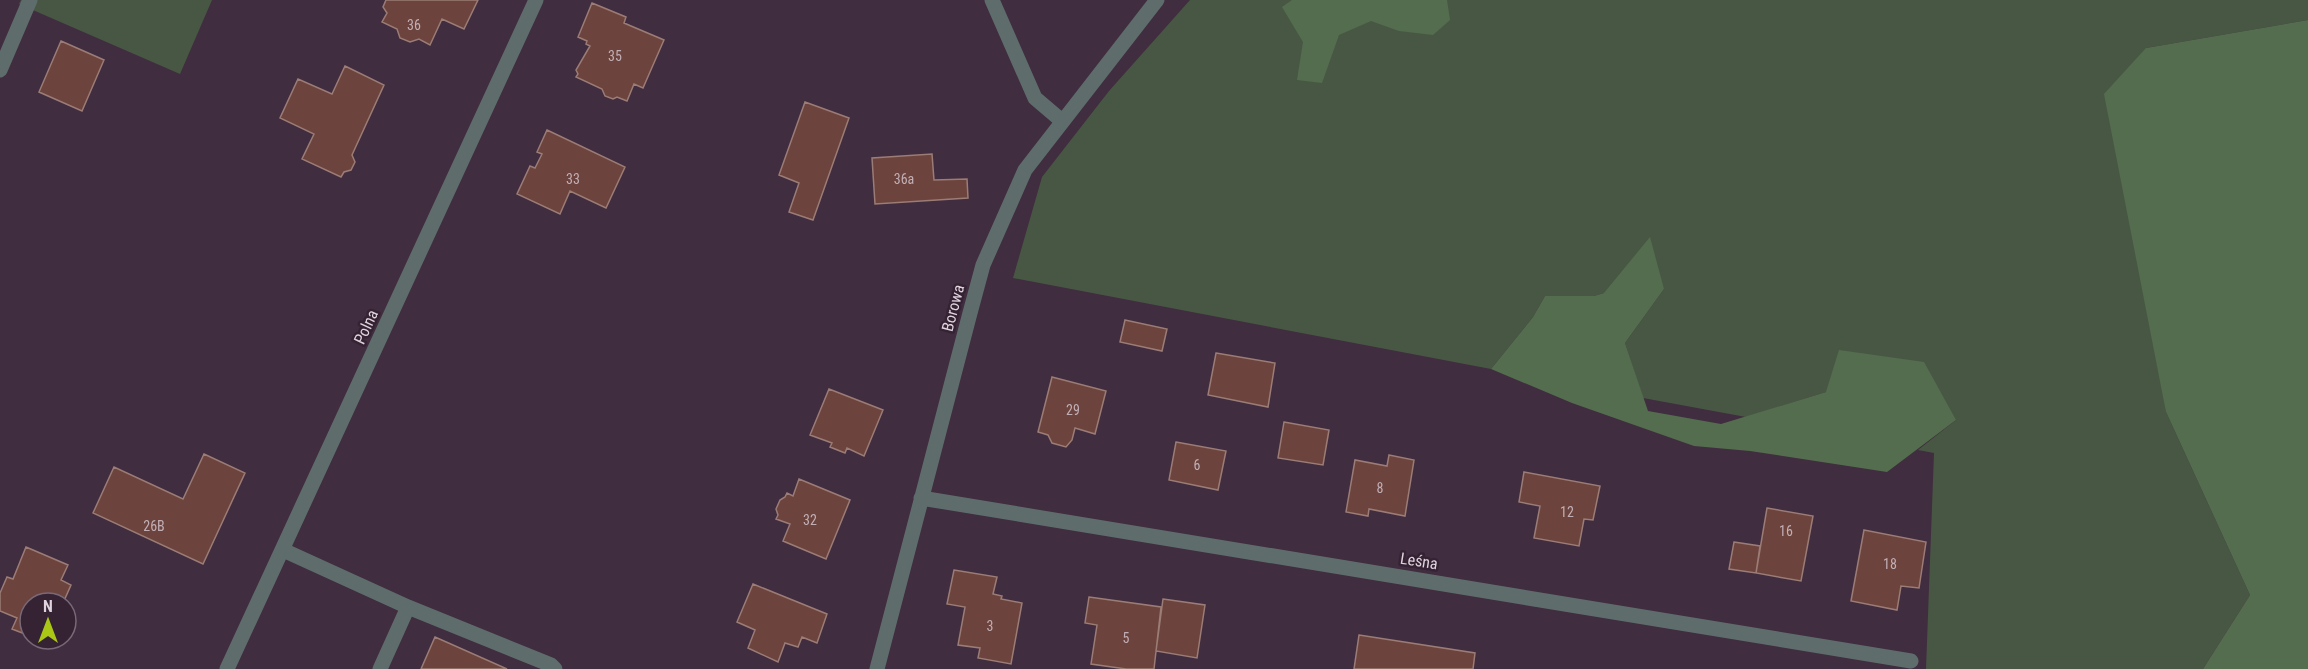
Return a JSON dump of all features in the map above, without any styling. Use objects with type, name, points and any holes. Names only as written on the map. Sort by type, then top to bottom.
[{"type":"street","points":[[0,70],[30,0]]},
{"type":"street","name":"Polna","points":[[227,669],[536,0]]},
{"type":"street","points":[[992,0],[1035,98],[1062,121]]},
{"type":"street","name":"Borowa","points":[[877,669],[983,265],[1025,170],[1157,0]]},
{"type":"street","name":"Leśna","points":[[921,498],[1911,661]]},
{"type":"street","points":[[283,550],[408,607],[551,665],[555,669]]},
{"type":"street","points":[[380,669],[408,607]]},
{"type":"green space","points":[[21,0],[212,0],[180,74],[19,4]]},
{"type":"green space","points":[[1190,0],[2308,0],[2308,20],[2146,48],[2166,412],[2250,595],[2203,669],[1926,669],[1934,453],[1918,450],[1956,420],[1826,392],[1746,417],[1643,398],[1625,343],[1664,289],[1604,293],[1594,296],[1545,296],[1533,317],[1491,369],[1013,278],[1042,177],[1109,91]]},
{"type":"green space","points":[[1292,0],[1447,0],[1450,20],[1433,35],[1399,31],[1371,21],[1339,35],[1322,83],[1297,80],[1303,42],[1282,7]]},
{"type":"green space","points":[[2308,20],[2308,669],[2203,669],[2250,595],[2166,412],[2104,94],[2146,48]]},
{"type":"green space","points":[[1650,237],[1664,289],[1625,343],[1648,411],[1721,424],[1826,392],[1839,350],[1924,362],[1956,420],[1887,472],[1750,451],[1694,446],[1572,403],[1491,369],[1533,317],[1545,296],[1594,296],[1604,293]]},
{"type":"building","points":[[386,0],[478,0],[464,29],[442,19],[430,45],[419,39],[410,42],[400,38],[397,29],[382,22],[387,13],[383,7]]},
{"type":"building","points":[[592,3],[626,17],[624,23],[664,40],[643,88],[634,84],[627,101],[605,96],[602,89],[576,77],[578,74],[576,70],[590,46],[586,44],[587,41],[578,37]]},
{"type":"building","points":[[61,41],[104,60],[82,111],[39,92]]},
{"type":"building","points":[[345,66],[384,85],[352,155],[355,162],[351,170],[344,172],[341,177],[302,159],[314,134],[280,118],[298,79],[332,94]]},
{"type":"building","points":[[805,102],[849,118],[813,220],[789,212],[799,183],[779,175]]},
{"type":"building","points":[[547,130],[625,167],[606,208],[570,191],[560,214],[517,194],[530,166],[535,168],[542,154],[537,152]]},
{"type":"building","points":[[932,154],[934,180],[967,179],[968,198],[875,204],[872,158]]},
{"type":"building","points":[[1125,320],[1167,329],[1162,351],[1120,342]]},
{"type":"building","points":[[1216,353],[1275,363],[1268,407],[1208,395]]},
{"type":"building","points":[[1052,377],[1106,391],[1095,434],[1075,428],[1072,440],[1066,447],[1052,443],[1048,435],[1038,432]]},
{"type":"building","points":[[829,389],[883,410],[864,456],[847,448],[845,453],[830,447],[832,443],[810,435]]},
{"type":"building","points":[[1284,422],[1329,430],[1323,465],[1278,458]]},
{"type":"building","points":[[1176,442],[1226,451],[1218,490],[1169,480]]},
{"type":"building","points":[[204,454],[245,473],[203,564],[93,513],[114,467],[183,499]]},
{"type":"building","points":[[1389,455],[1414,460],[1405,516],[1369,509],[1368,516],[1346,512],[1355,460],[1387,466]]},
{"type":"building","points":[[1524,472],[1600,486],[1593,520],[1584,519],[1579,546],[1534,538],[1540,506],[1519,502]]},
{"type":"building","points":[[799,479],[850,500],[826,559],[783,541],[790,524],[776,519],[778,515],[776,509],[780,500],[787,493],[793,496]]},
{"type":"building","points":[[1767,508],[1813,516],[1801,581],[1756,573]]},
{"type":"building","points":[[1864,530],[1926,542],[1919,588],[1901,586],[1897,610],[1851,601]]},
{"type":"building","points":[[1734,542],[1760,546],[1756,573],[1729,569]]},
{"type":"building","points":[[26,547],[68,565],[61,580],[71,585],[68,591],[18,591],[18,631],[12,629],[17,618],[0,611],[0,593],[7,577],[13,579]]},
{"type":"building","points":[[954,570],[997,577],[993,594],[1002,596],[1001,599],[1022,603],[1011,664],[978,658],[980,648],[958,645],[965,607],[947,604]]},
{"type":"building","points":[[753,584],[827,614],[817,643],[802,637],[798,647],[785,643],[778,662],[748,648],[755,630],[737,622]]},
{"type":"building","points":[[1089,597],[1161,607],[1154,669],[1126,669],[1091,664],[1097,625],[1085,623]]},
{"type":"building","points":[[1163,599],[1205,605],[1197,658],[1156,651]]},
{"type":"building","points":[[1359,635],[1475,653],[1473,669],[1354,669]]},
{"type":"building","points":[[435,637],[507,669],[421,669]]}]
